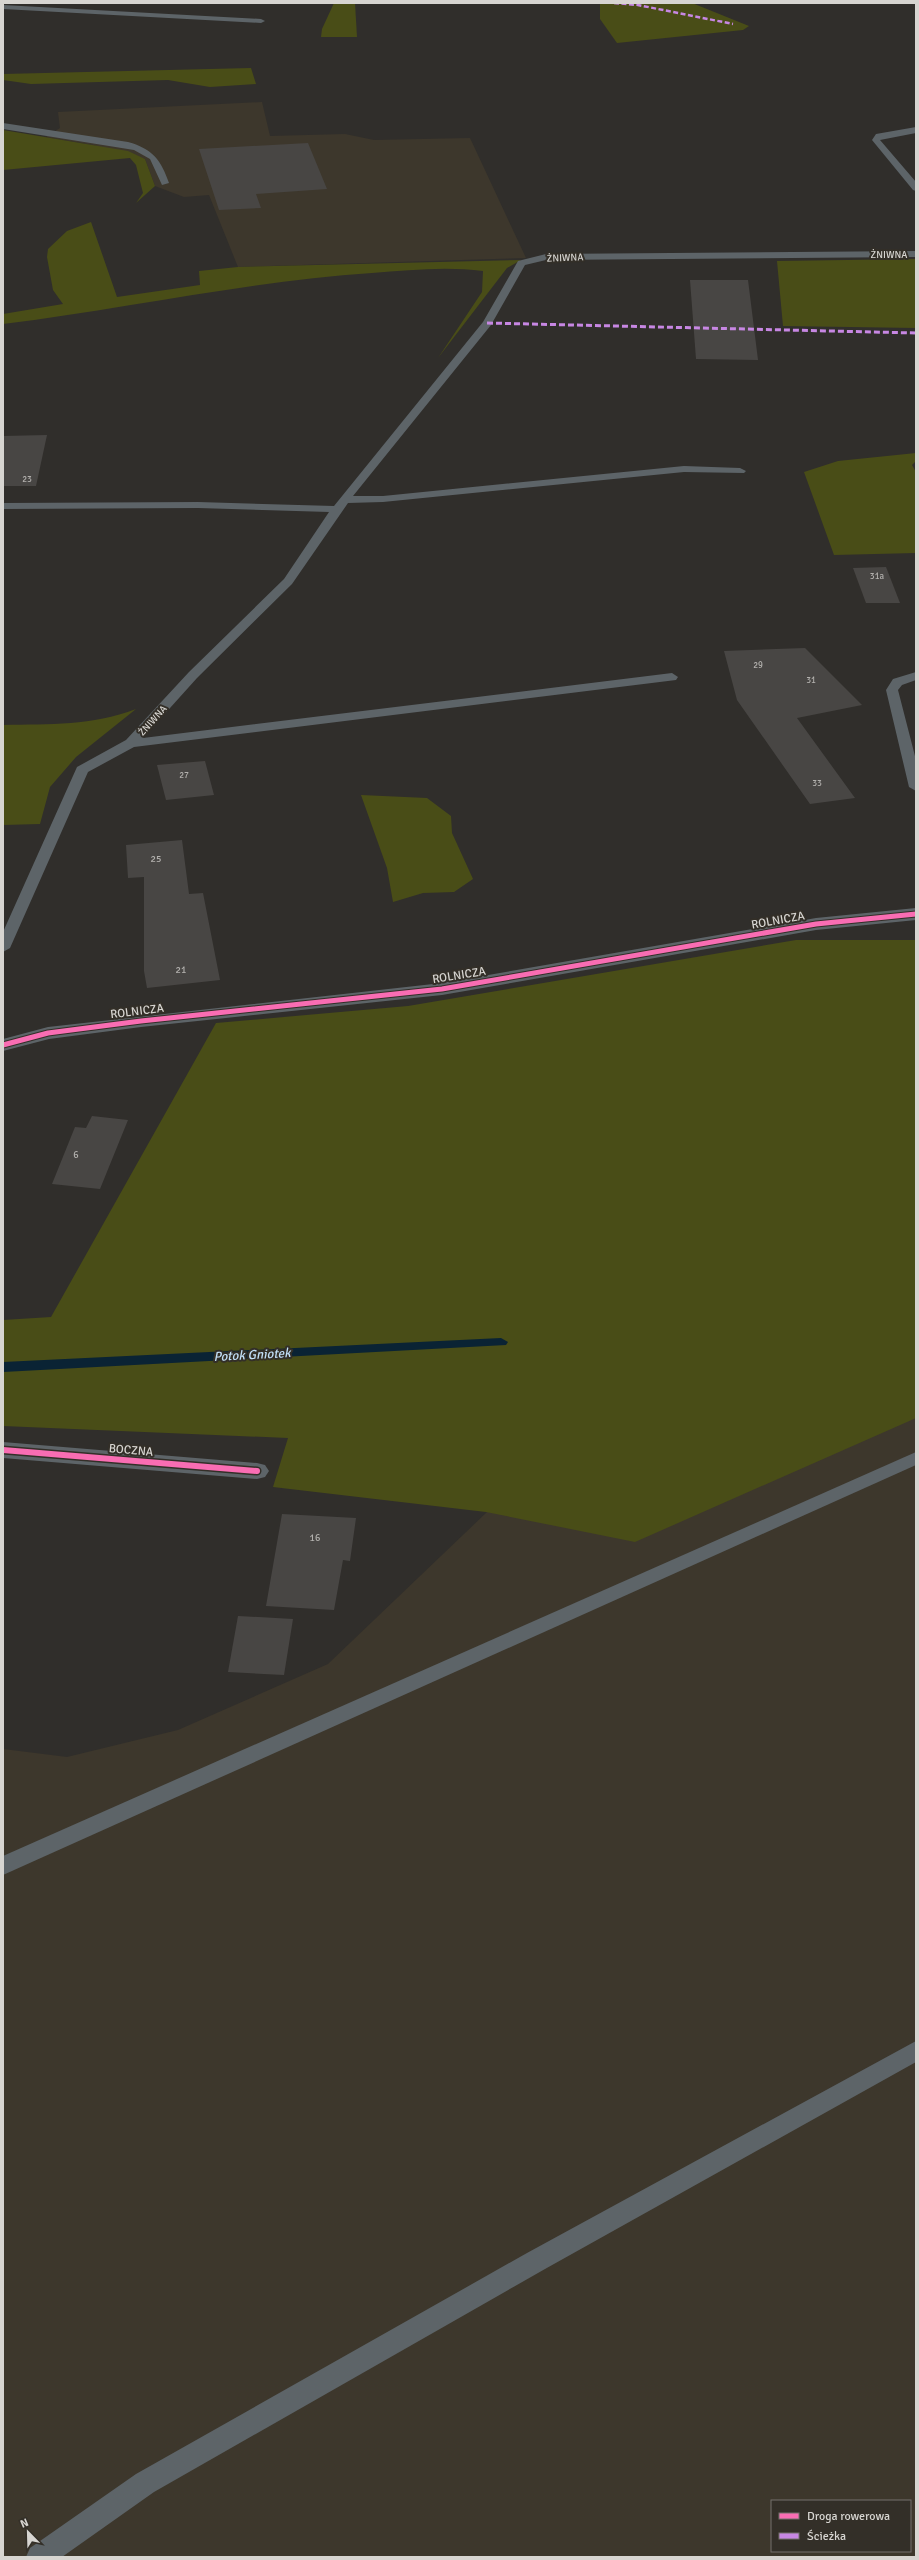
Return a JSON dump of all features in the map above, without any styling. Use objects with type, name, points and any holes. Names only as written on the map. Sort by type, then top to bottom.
[{"type":"street","name":"ROLNICZA","points":[[3,1045],[48,1033],[141,1021],[442,989],[816,924],[916,914]]},
{"type":"street","points":[[885,917],[916,922]]},
{"type":"street","name":"BOCZNA","points":[[3,1450],[257,1471]]},
{"type":"lane","points":[[3,7],[261,21]]},
{"type":"lane","points":[[3,126],[128,145],[145,151],[156,158],[165,183]]},
{"type":"lane","points":[[916,130],[879,136],[876,140],[916,188]]},
{"type":"lane","name":"ŻNIWNA","points":[[5,941],[82,770],[131,743],[193,675],[288,581],[341,504],[487,323],[521,263],[546,257],[916,254]]},
{"type":"lane","points":[[3,506],[341,504],[684,469],[740,471]]},
{"type":"lane","points":[[916,676],[897,682],[892,690],[916,787]]},
{"type":"lane","points":[[131,743],[672,677]]},
{"type":"lane","points":[[3,1866],[916,1458]]},
{"type":"lane","points":[[39,2557],[146,2483],[536,2261],[916,2051]]},
{"type":"shaded area","points":[[262,102],[270,136],[345,134],[374,140],[470,138],[526,258],[238,267],[209,195],[184,197],[155,186],[145,159],[93,145],[46,137],[60,128],[58,112]]},
{"type":"shaded area","points":[[916,1102],[916,2557],[3,2557],[3,1749],[67,1757],[178,1730],[328,1664]]},
{"type":"green space","points":[[334,3],[355,3],[357,37],[321,37],[322,29]]},
{"type":"green space","points":[[600,3],[692,3],[749,26],[743,30],[617,43],[600,19]]},
{"type":"green space","points":[[251,68],[256,84],[210,87],[168,80],[31,84],[3,80],[3,74]]},
{"type":"green space","points":[[3,130],[128,151],[145,159],[155,186],[136,203],[143,193],[136,165],[130,158],[3,170]]},
{"type":"green space","points":[[91,222],[117,297],[200,285],[199,271],[238,267],[521,260],[507,268],[438,358],[482,292],[483,271],[428,269],[280,282],[3,324],[3,314],[63,304],[53,290],[47,257],[48,249],[67,231]]},
{"type":"green space","points":[[916,259],[916,328],[783,326],[777,261]]},
{"type":"green space","points":[[916,453],[916,461],[912,465],[916,472],[916,553],[834,555],[804,472],[838,461]]},
{"type":"green space","points":[[136,709],[76,757],[50,787],[40,824],[3,825],[3,725],[71,723],[103,719]]},
{"type":"green space","points":[[361,795],[427,798],[451,816],[452,833],[473,879],[454,892],[423,893],[393,902],[387,868]]},
{"type":"green space","points":[[796,940],[916,940],[916,1418],[635,1542],[486,1512],[273,1487],[288,1438],[3,1426],[3,1320],[51,1317],[216,1023],[408,1006]]},
{"type":"building","points":[[308,143],[327,189],[256,194],[261,208],[219,210],[199,149]]},
{"type":"building","points":[[690,280],[748,280],[758,360],[696,359]]},
{"type":"building","points":[[47,435],[36,486],[3,486],[3,436]]},
{"type":"building","points":[[886,567],[900,603],[866,603],[853,568]]},
{"type":"building","points":[[805,648],[862,705],[797,718],[855,798],[810,804],[737,700],[724,651]]},
{"type":"building","points":[[205,761],[214,795],[166,800],[157,765]]},
{"type":"building","points":[[182,840],[189,894],[203,893],[220,980],[147,988],[144,971],[144,877],[128,878],[126,845]]},
{"type":"building","points":[[92,1116],[128,1120],[100,1189],[52,1184],[75,1127],[86,1128]]},
{"type":"building","points":[[282,1514],[356,1518],[350,1561],[343,1560],[334,1610],[266,1606]]},
{"type":"building","points":[[238,1616],[293,1619],[284,1675],[228,1672]]},
{"type":"waterway","name":"Potok Gniotek","points":[[3,1367],[501,1342]]},
{"type":"marked path","points":[[614,3],[638,5],[733,24]]},
{"type":"marked path","points":[[487,323],[916,333]]},
{"type":"cycle path","points":[[3,1045],[48,1033],[141,1021],[442,989],[816,924],[916,914]]},
{"type":"cycle path","points":[[3,1450],[257,1471]]}]
